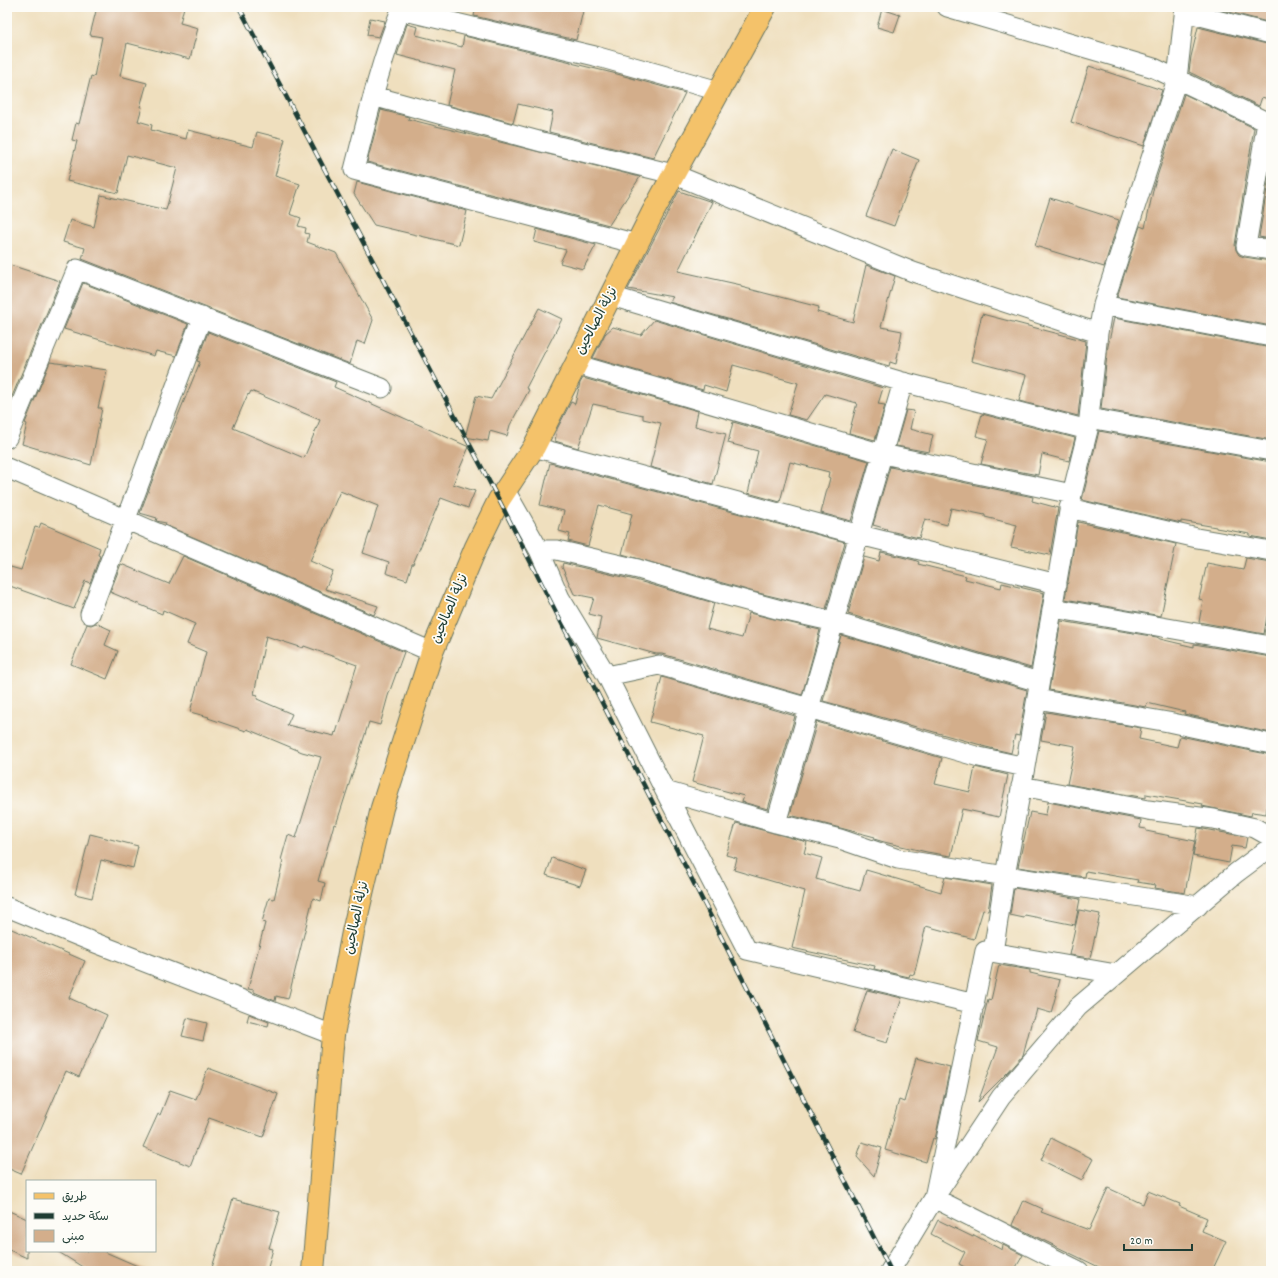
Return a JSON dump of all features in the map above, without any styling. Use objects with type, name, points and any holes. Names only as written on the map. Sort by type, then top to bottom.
[{"type":"main road","name":"نزلة الصالحين","points":[[313,1271],[333,1035],[353,932],[382,808],[432,652],[476,547],[504,490],[534,447],[673,174],[765,7]]},
{"type":"street","points":[[947,7],[1154,68],[1269,123],[1246,246],[1271,250]]},
{"type":"street","points":[[637,244],[354,170],[373,96],[402,8],[595,56],[719,91]]},
{"type":"street","points":[[993,952],[1005,876],[1053,608],[1070,501],[1088,424],[1098,333],[1103,305],[1176,79],[1185,9],[1271,34]]},
{"type":"street","points":[[373,96],[542,142],[673,174],[913,272],[1098,333]]},
{"type":"street","points":[[7,438],[77,269],[382,388]]},
{"type":"street","points":[[611,296],[903,382],[1088,424],[1271,451]]},
{"type":"street","points":[[1103,305],[1271,336]]},
{"type":"street","points":[[90,614],[202,317]]},
{"type":"street","points":[[575,364],[883,454],[1070,501],[1197,538],[1271,551]]},
{"type":"street","points":[[776,823],[903,382]]},
{"type":"street","points":[[534,447],[860,535],[1057,584]]},
{"type":"street","points":[[7,468],[432,652]]},
{"type":"street","points":[[504,490],[539,550],[560,598],[607,676],[747,950],[974,1004]]},
{"type":"street","points":[[539,550],[557,550],[638,569],[735,598],[835,622],[1038,690],[1168,722],[1271,744]]},
{"type":"street","points":[[1053,608],[1271,646]]},
{"type":"street","points":[[607,676],[659,665],[978,757],[1025,767]]},
{"type":"street","points":[[1021,786],[1148,810],[1214,819],[1255,828],[1271,837]]},
{"type":"street","points":[[665,791],[776,823],[840,839],[898,859],[1198,906]]},
{"type":"street","points":[[890,1271],[934,1198],[1000,1097],[1078,1007],[1236,873],[1271,847]]},
{"type":"street","points":[[7,907],[100,945],[333,1035]]},
{"type":"street","points":[[934,1198],[984,951],[1116,974]]},
{"type":"street","points":[[934,1198],[1079,1271]]},
{"type":"building","points":[[97,7],[184,7],[180,23],[198,28],[190,59],[127,43],[120,76],[147,83],[140,107],[142,107],[138,121],[152,125],[151,130],[186,139],[188,130],[253,147],[257,132],[285,139],[275,176],[300,184],[290,214],[301,218],[298,226],[306,228],[305,233],[309,234],[307,242],[336,253],[373,320],[365,344],[357,341],[350,364],[82,259],[85,248],[63,242],[70,220],[94,227],[101,195],[166,210],[177,168],[127,155],[118,193],[67,181],[77,141],[72,140],[76,123],[79,124],[91,76],[94,77],[102,37],[90,35]]},
{"type":"building","points":[[476,7],[584,7],[576,40],[474,16]]},
{"type":"building","points":[[1210,7],[1271,7],[1271,23]]},
{"type":"building","points":[[882,9],[900,15],[894,32],[877,27]]},
{"type":"building","points":[[370,18],[385,21],[379,37],[367,35]]},
{"type":"building","points":[[407,24],[418,27],[416,35],[462,47],[464,36],[571,62],[685,93],[653,158],[549,132],[553,112],[518,104],[513,123],[447,105],[455,70],[397,55]]},
{"type":"building","points":[[1198,27],[1271,45],[1271,100],[1262,97],[1259,106],[1189,72]]},
{"type":"building","points":[[1089,66],[1162,90],[1144,146],[1071,122]]},
{"type":"building","points":[[1184,94],[1254,128],[1235,245],[1239,255],[1271,261],[1271,326],[1117,297],[1140,226],[1145,228],[1154,186]]},
{"type":"building","points":[[381,110],[409,117],[408,119],[640,177],[609,225],[367,162]]},
{"type":"building","points":[[892,149],[919,160],[894,226],[866,216]]},
{"type":"building","points":[[1271,164],[1271,239],[1259,237]]},
{"type":"building","points":[[357,182],[467,211],[459,245],[374,225],[354,194]]},
{"type":"building","points":[[679,191],[712,202],[678,271],[741,285],[741,287],[819,307],[817,312],[853,322],[866,265],[895,276],[881,327],[902,331],[896,364],[890,362],[889,366],[669,302],[673,297],[628,289]]},
{"type":"building","points":[[1050,198],[1119,220],[1104,267],[1035,246]]},
{"type":"building","points":[[537,229],[596,245],[583,269],[560,263],[566,250],[534,242]]},
{"type":"building","points":[[7,264],[60,281],[8,406],[7,406]]},
{"type":"building","points":[[83,283],[188,324],[176,356],[156,351],[154,356],[64,329]]},
{"type":"building","points":[[539,308],[562,319],[526,388],[529,390],[510,425],[507,436],[490,431],[488,441],[465,437],[476,396],[491,399]]},
{"type":"building","points":[[982,314],[1086,341],[1078,416],[1019,401],[1026,375],[971,361]]},
{"type":"building","points":[[1114,318],[1271,348],[1271,440],[1101,409],[1108,346]]},
{"type":"building","points":[[654,320],[883,388],[878,404],[885,405],[875,440],[849,433],[857,403],[825,394],[807,420],[788,415],[798,383],[733,365],[726,392],[704,385],[703,390],[593,358],[605,334],[613,327],[641,335]]},
{"type":"building","points":[[208,332],[336,382],[334,387],[469,447],[453,484],[475,491],[468,508],[441,498],[412,564],[407,580],[386,573],[389,562],[363,553],[378,506],[340,491],[310,561],[333,571],[325,589],[378,606],[374,615],[165,525],[166,523],[156,521],[157,518],[140,513],[200,362],[197,361]],"holes":[[[251,391],[320,420],[304,458],[233,428],[248,394],[249,395]]]},
{"type":"building","points":[[50,362],[107,370],[98,408],[102,408],[91,465],[22,444],[27,424],[25,423]]},
{"type":"building","points":[[583,378],[698,411],[695,426],[726,434],[713,484],[650,467],[661,423],[643,419],[643,415],[593,404],[578,448],[555,441],[557,429],[571,402],[575,404],[580,383]]},
{"type":"building","points":[[906,410],[914,411],[910,429],[933,435],[929,452],[896,446]]},
{"type":"building","points":[[982,414],[1075,438],[1069,461],[1042,454],[1038,475],[981,464],[988,439],[976,436]]},
{"type":"building","points":[[733,422],[869,461],[851,521],[821,513],[830,478],[828,477],[829,472],[790,462],[780,502],[748,493],[758,451],[728,443]]},
{"type":"building","points":[[1099,431],[1271,462],[1271,540],[1216,527],[1181,521],[1181,523],[1082,500]]},
{"type":"building","points":[[550,463],[845,542],[826,609],[754,592],[622,554],[632,514],[599,505],[588,546],[568,541],[570,534],[559,531],[564,511],[540,505]]},
{"type":"building","points":[[890,467],[1033,497],[1032,501],[1058,508],[1050,555],[1011,547],[1017,525],[985,517],[985,515],[951,508],[947,525],[925,519],[919,538],[886,530],[887,529],[873,525]]},
{"type":"building","points":[[1078,522],[1176,544],[1161,616],[1065,599]]},
{"type":"building","points":[[41,523],[100,548],[98,555],[100,556],[90,583],[85,581],[74,609],[7,585],[7,566],[21,570],[35,527],[39,528]]},
{"type":"building","points":[[881,552],[914,560],[919,562],[918,564],[966,576],[965,579],[1001,588],[1002,583],[1044,593],[1031,668],[848,614],[864,557],[879,561]]},
{"type":"building","points":[[183,556],[404,652],[388,696],[380,725],[369,722],[336,825],[334,824],[318,881],[325,883],[321,901],[313,898],[288,999],[276,996],[275,1001],[254,992],[254,990],[248,989],[265,923],[262,922],[269,898],[274,899],[283,861],[281,860],[288,835],[296,838],[321,757],[302,752],[247,729],[246,731],[208,718],[209,717],[190,712],[206,652],[187,644],[195,624],[163,610],[162,614],[110,592],[121,564],[169,584]],"holes":[[[266,636],[303,648],[304,646],[357,665],[334,736],[287,725],[292,714],[257,699],[258,695],[254,694]]]},
{"type":"building","points":[[1246,558],[1271,562],[1271,617],[1267,616],[1264,634],[1199,622],[1203,600],[1199,599],[1207,563],[1243,570]]},
{"type":"building","points":[[563,563],[635,580],[714,603],[707,629],[742,638],[749,613],[820,630],[802,695],[662,654],[656,654],[597,638],[601,617],[589,614],[594,598],[574,594],[562,567]]},
{"type":"building","points":[[1061,621],[1157,637],[1194,647],[1194,644],[1271,657],[1271,733],[1184,714],[1185,712],[1147,703],[1146,707],[1049,690]]},
{"type":"building","points":[[96,623],[111,630],[105,645],[118,651],[107,679],[71,664],[87,624],[91,625]]},
{"type":"building","points":[[841,635],[1027,690],[1019,736],[1015,735],[1011,753],[823,701]]},
{"type":"building","points":[[662,677],[795,716],[768,809],[742,802],[744,796],[692,782],[704,736],[650,722]]},
{"type":"building","points":[[1046,712],[1141,728],[1139,739],[1177,747],[1180,736],[1271,755],[1271,785],[1266,814],[1252,812],[1251,816],[1202,806],[1203,804],[1146,794],[1146,798],[1067,784],[1075,746],[1041,740]]},
{"type":"building","points":[[817,722],[942,758],[935,784],[970,792],[975,767],[1008,775],[999,817],[962,809],[951,856],[884,842],[874,839],[875,837],[790,815]]},
{"type":"building","points":[[1048,802],[1141,820],[1140,828],[1146,829],[1146,831],[1195,841],[1185,893],[1155,888],[1156,885],[1137,882],[1138,880],[1086,871],[1085,877],[1018,867],[1030,812],[1046,815]]},
{"type":"building","points":[[736,823],[807,842],[804,853],[822,858],[816,879],[860,891],[866,870],[941,892],[945,877],[992,885],[988,911],[983,910],[974,939],[926,926],[914,975],[910,974],[909,977],[874,969],[875,966],[792,948],[805,891],[734,870],[737,858],[726,855]]},
{"type":"building","points":[[1198,828],[1247,837],[1245,848],[1232,846],[1229,863],[1193,856]]},
{"type":"building","points":[[90,834],[138,846],[133,868],[101,860],[92,898],[75,894]]},
{"type":"building","points":[[552,858],[586,870],[580,886],[546,875]]},
{"type":"building","points":[[1014,888],[1080,899],[1075,925],[1025,915],[1024,918],[1010,915]]},
{"type":"building","points":[[1079,910],[1100,914],[1090,958],[1069,955]]},
{"type":"building","points":[[7,927],[85,961],[69,998],[107,1015],[79,1077],[66,1071],[21,1174],[7,1168]]},
{"type":"building","points":[[999,965],[1030,970],[1030,973],[1060,980],[1051,1013],[1037,1009],[1034,1020],[1032,1020],[1023,1055],[978,1102],[998,1047],[978,1041],[988,999],[991,1000]]},
{"type":"building","points":[[867,990],[902,998],[887,1043],[853,1033]]},
{"type":"building","points":[[249,1014],[269,1022],[268,1026],[247,1021]]},
{"type":"building","points":[[187,1018],[207,1023],[203,1041],[182,1036]]},
{"type":"building","points":[[916,1058],[950,1067],[935,1139],[933,1138],[926,1162],[885,1150],[899,1100],[904,1102]]},
{"type":"building","points":[[208,1068],[278,1094],[263,1137],[209,1118],[190,1166],[143,1147],[158,1114],[160,1115],[170,1090],[196,1099]]},
{"type":"building","points":[[1051,1138],[1093,1159],[1082,1180],[1041,1160]]},
{"type":"building","points":[[862,1142],[882,1148],[874,1176],[857,1157]]},
{"type":"building","points":[[1108,1188],[1143,1204],[1148,1191],[1180,1204],[1179,1206],[1207,1218],[1202,1231],[1226,1241],[1212,1271],[1107,1271],[1012,1225],[1023,1200],[1043,1209],[1041,1212],[1089,1230]]},
{"type":"building","points":[[233,1199],[280,1212],[269,1248],[273,1249],[267,1271],[211,1271]]},
{"type":"building","points":[[7,1210],[26,1219],[27,1258],[7,1249]]},
{"type":"building","points":[[938,1220],[973,1237],[974,1235],[1002,1250],[1003,1245],[1023,1255],[1014,1271],[972,1271],[959,1264],[965,1252],[931,1234]]},
{"type":"building","points":[[59,1252],[105,1252],[149,1271],[89,1271]]},
{"type":"railway","points":[[239,7],[499,500],[891,1271]]}]
